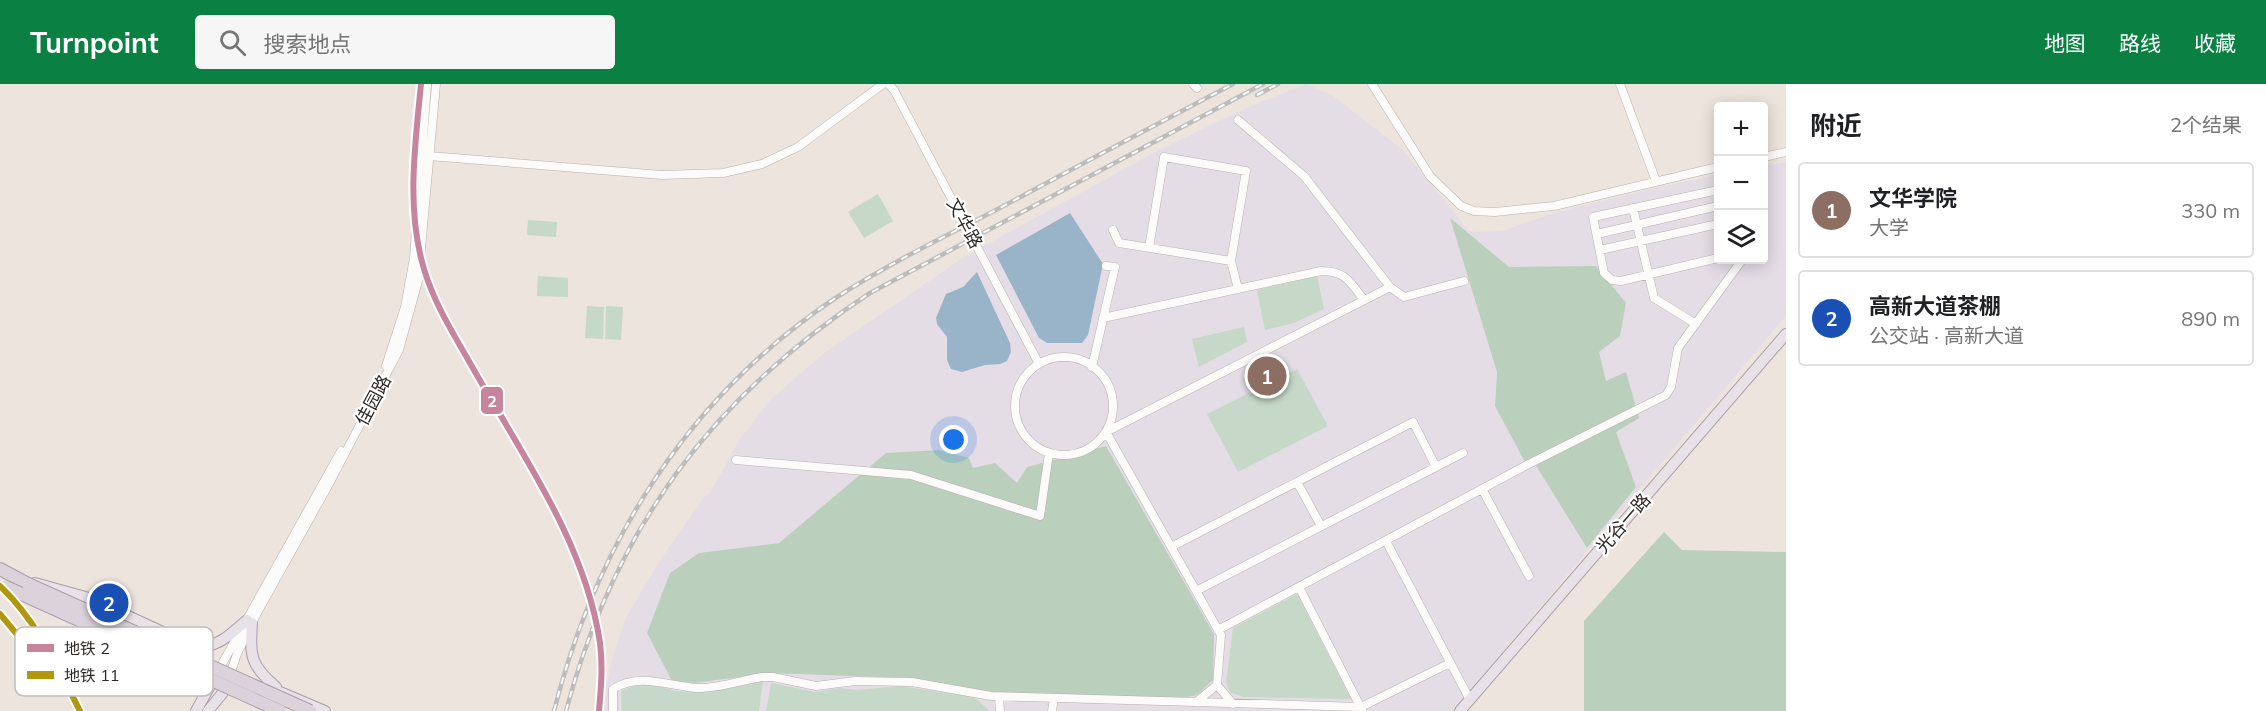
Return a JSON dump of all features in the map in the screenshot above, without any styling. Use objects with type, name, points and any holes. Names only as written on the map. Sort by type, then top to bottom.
[{"type":"highway","points":[[0,568],[127,627]]},
{"type":"highway","points":[[2,586],[93,627]]},
{"type":"highway","points":[[213,666],[310,711]]},
{"type":"highway","points":[[213,681],[280,711]]},
{"type":"main road","name":"光谷一路","points":[[1470,705],[1786,334]]},
{"type":"main road","name":"光谷一路","points":[[1460,711],[1470,705],[1786,345]]},
{"type":"main road","points":[[31,583],[132,627]]},
{"type":"main road","points":[[2,586],[89,627]]},
{"type":"main road","points":[[213,644],[250,622]]},
{"type":"main road","points":[[250,622],[251,651],[256,667],[281,691]]},
{"type":"main road","points":[[213,663],[325,711]]},
{"type":"main road","points":[[213,685],[271,711]]},
{"type":"main road","points":[[208,711],[225,690]]},
{"type":"main road","points":[[215,711],[225,690]]},
{"type":"main road","points":[[196,711],[204,696]]},
{"type":"street","name":"佳园路","points":[[213,682],[226,669],[389,358],[405,307],[414,258],[427,84]]},
{"type":"street","name":"佳园路","points":[[250,622],[329,484],[399,350],[418,281],[436,84]]},
{"type":"street","points":[[429,156],[662,175],[723,173],[762,164],[798,147],[883,84]]},
{"type":"street","name":"文华路","points":[[888,84],[894,90],[1039,364]]},
{"type":"street","points":[[1372,84],[1430,176],[1461,206],[1474,211],[1495,212],[1554,206],[1714,168]]},
{"type":"street","points":[[1620,84],[1656,182]]},
{"type":"street","points":[[1238,120],[1304,176],[1390,287],[1404,297],[1464,281]]},
{"type":"street","points":[[1768,156],[1786,152]]},
{"type":"street","points":[[1149,248],[1164,157],[1246,171],[1231,261],[1238,289]]},
{"type":"street","points":[[1714,191],[1593,217],[1604,273],[1611,280],[1621,281],[1714,259]]},
{"type":"street","points":[[1633,208],[1653,298],[1695,324]]},
{"type":"street","points":[[1597,234],[1714,208]]},
{"type":"street","points":[[1600,250],[1714,225]]},
{"type":"street","points":[[1113,230],[1119,243],[1231,261]]},
{"type":"street","points":[[1218,630],[1482,489],[1666,395],[1671,387],[1678,348],[1739,264]]},
{"type":"street","points":[[1092,367],[1115,267],[1106,266]]},
{"type":"street","points":[[1103,318],[1321,271],[1335,271],[1345,276],[1364,300]]},
{"type":"street","points":[[1106,432],[1390,287]]},
{"type":"street","points":[[1054,358],[1071,358],[1092,367],[1099,372],[1109,386],[1113,401],[1112,417],[1106,432],[1095,445],[1081,453],[1065,456],[1049,453],[1035,446],[1023,434],[1017,420],[1015,404],[1018,388],[1027,374],[1039,364],[1054,358]]},
{"type":"street","points":[[1171,548],[1413,422],[1436,467]]},
{"type":"street","points":[[1106,432],[1221,635],[1217,685],[1233,704]]},
{"type":"street","points":[[736,460],[911,475],[1040,516],[1049,453]]},
{"type":"street","points":[[1196,591],[1462,453]]},
{"type":"street","points":[[1297,482],[1321,526]]},
{"type":"street","points":[[1482,489],[1529,576]]},
{"type":"street","points":[[1386,541],[1470,705]]},
{"type":"street","points":[[1299,587],[1362,709]]},
{"type":"street","points":[[613,711],[613,689],[624,682],[652,681],[698,688],[762,677],[773,677],[816,686],[855,681],[912,682],[999,697],[1362,709],[1450,663]]},
{"type":"street","name":"佳园路","points":[[225,690],[226,669]]},
{"type":"street","points":[[1196,702],[1217,685]]},
{"type":"street","points":[[999,697],[1000,711]]},
{"type":"street","points":[[1052,711],[1054,698]]},
{"type":"shaded area","points":[[1306,84],[1332,95],[1403,150],[1470,232],[1502,231],[1557,212],[1714,176],[1714,264],[1768,264],[1768,165],[1786,162],[1786,316],[1452,711],[599,711],[625,620],[658,563],[705,496],[710,493],[740,439],[772,398],[823,354],[964,257],[1157,151],[1242,110]]},
{"type":"green space","points":[[878,194],[893,221],[864,238],[848,212]]},
{"type":"green space","points":[[1450,218],[1509,267],[1596,266],[1626,303],[1620,336],[1599,352],[1606,381],[1626,372],[1639,418],[1616,432],[1636,487],[1587,548],[1535,464],[1525,462],[1495,406],[1497,372]]},
{"type":"green space","points":[[528,220],[557,222],[556,237],[527,235]]},
{"type":"green space","points":[[538,276],[568,278],[568,297],[537,296]]},
{"type":"green space","points":[[1317,276],[1324,309],[1294,323],[1265,330],[1257,290]]},
{"type":"green space","points":[[587,306],[604,307],[603,339],[585,338]]},
{"type":"green space","points":[[606,306],[623,307],[621,340],[605,339]]},
{"type":"green space","points":[[1244,327],[1247,342],[1199,367],[1192,339]]},
{"type":"green space","points":[[1297,369],[1328,426],[1238,472],[1207,414]]},
{"type":"green space","points":[[1106,446],[1214,634],[1213,680],[1197,695],[1182,698],[994,693],[910,678],[768,673],[695,683],[672,681],[647,633],[670,573],[699,553],[779,543],[886,453],[939,450],[969,458],[973,468],[995,463],[1017,483],[1027,467]]},
{"type":"green space","points":[[1664,532],[1682,550],[1786,552],[1786,711],[1584,711],[1584,621]]},
{"type":"green space","points":[[1297,594],[1351,699],[1243,697],[1230,692],[1226,682],[1233,628]]},
{"type":"green space","points":[[763,681],[759,711],[622,711],[621,691],[632,687],[642,685],[699,692]]},
{"type":"green space","points":[[771,683],[816,692],[840,688],[857,690],[900,686],[974,697],[990,711],[766,711]]},
{"type":"water","points":[[1070,213],[1103,264],[1088,335],[1082,343],[1047,343],[1039,338],[996,255]]},
{"type":"water","points":[[977,272],[1010,343],[1011,352],[1007,361],[1000,364],[985,365],[962,372],[951,369],[947,360],[947,337],[937,324],[936,318],[946,294],[963,287]]},
{"type":"railway","points":[[554,711],[572,649],[596,589],[623,532],[656,477],[694,426],[736,379],[784,336],[837,297],[876,273],[1233,84]]},
{"type":"railway","points":[[566,711],[587,645],[612,583],[642,526],[677,472],[717,423],[763,376],[814,333],[870,293],[1263,84]]},
{"type":"railway","points":[[1257,95],[1278,84]]},
{"type":"metro line","name":"2","points":[[421,84],[414,200],[418,246],[424,269],[444,318],[548,498],[580,569],[592,605],[600,643],[602,669],[599,711]]},
{"type":"metro line","name":"11","points":[[0,586],[35,627]]},
{"type":"metro line","name":"11","points":[[0,614],[15,632]]},
{"type":"metro line","name":"11","points":[[72,696],[80,711]]},
{"type":"place","name":"文华学院","points":[[1267,376]]},
{"type":"place","name":"高新大道茶棚","points":[[109,603]]}]
